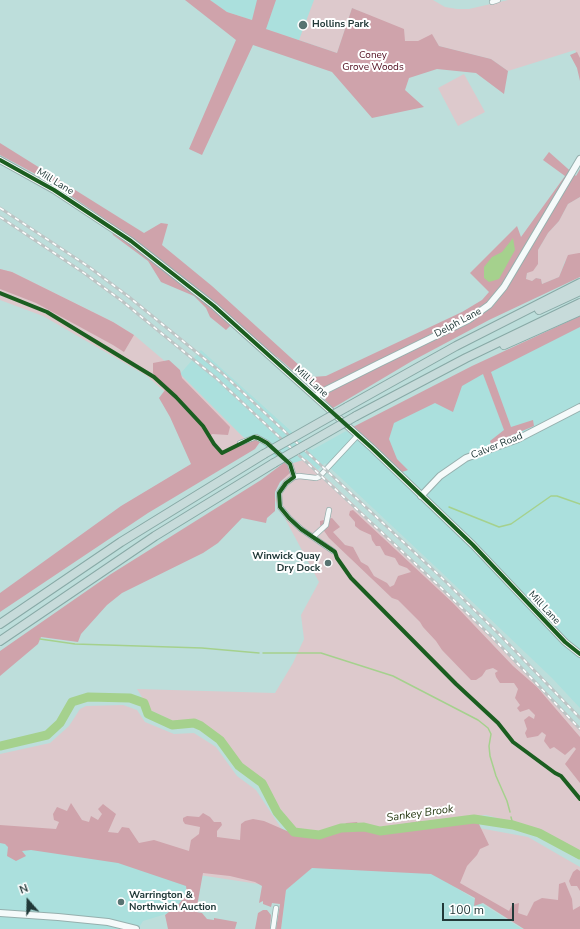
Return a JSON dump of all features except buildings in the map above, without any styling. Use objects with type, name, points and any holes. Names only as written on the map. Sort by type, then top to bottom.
[{"type":"highway","points":[[397,380],[456,346],[580,283]]},
{"type":"highway","points":[[0,624],[121,542],[264,454],[346,407],[397,380],[580,291]]},
{"type":"highway","points":[[0,641],[148,540],[274,463],[356,416],[466,358],[580,303]]},
{"type":"highway","points":[[405,390],[580,311]]},
{"type":"street","name":"Delph Lane","points":[[316,397],[320,393],[468,320],[489,305],[504,287],[580,158]]},
{"type":"street","name":"Mill Lane","points":[[0,160],[54,190],[131,241],[204,298],[358,435],[473,545],[565,642],[580,654]]},
{"type":"street","name":"Calver Road","points":[[421,496],[440,476],[466,458],[518,439],[580,407]]},
{"type":"street","points":[[332,550],[289,518],[279,504],[279,493],[286,483],[294,477],[319,477],[358,435]]},
{"type":"street","points":[[240,443],[256,437],[267,443],[290,464],[294,477]]},
{"type":"street","points":[[313,537],[326,525],[329,510]]},
{"type":"street","points":[[273,929],[276,908]]},
{"type":"street","points":[[0,913],[58,917],[136,929]]},
{"type":"shaded area","name":"Hollins Park","points":[[210,0],[333,0],[337,53],[266,29],[252,20],[227,12]]},
{"type":"shaded area","points":[[314,0],[433,0],[445,7],[469,9],[508,0],[580,0],[580,60],[575,50],[508,71],[491,59],[439,46],[432,35],[418,42],[405,41],[377,19],[352,8],[337,53],[299,40]]},
{"type":"shaded area","points":[[464,74],[485,112],[458,126],[438,88]]},
{"type":"shaded area","points":[[580,197],[580,253],[565,261],[559,277],[542,284],[541,279],[536,278],[532,281],[526,280],[527,273],[538,264],[538,250],[548,233],[559,221],[568,204]]},
{"type":"shaded area","points":[[513,238],[515,250],[499,279],[489,282],[484,278],[484,267],[492,257],[502,252]]},
{"type":"shaded area","points":[[0,269],[12,272],[113,322],[134,335],[180,374],[250,444],[222,456],[176,402],[147,376],[43,316],[0,300]]},
{"type":"shaded area","points":[[580,321],[580,708],[552,678],[325,463],[312,475],[292,476],[261,443],[239,435],[180,374],[201,350],[312,450],[346,431],[357,440],[363,433]]},
{"type":"shaded area","points":[[306,459],[427,574],[547,693],[580,729],[580,851],[542,830],[486,815],[379,827],[360,823],[341,824],[319,831],[295,828],[278,806],[265,781],[240,763],[222,737],[197,719],[173,721],[150,710],[137,689],[275,693],[293,663],[304,639],[301,615],[319,582],[275,500],[290,464]]},
{"type":"shaded area","points":[[123,705],[137,710],[145,722],[174,734],[194,733],[216,747],[237,776],[256,790],[289,840],[479,828],[528,837],[580,867],[580,929],[528,929],[434,871],[312,864],[285,888],[199,875],[0,837],[0,754],[50,743],[69,726],[80,709],[86,706]]},
{"type":"shaded area","points":[[0,839],[129,861],[185,876],[187,894],[178,905],[166,914],[143,921],[138,929],[0,929]]},
{"type":"shaded area","points":[[312,867],[431,872],[522,929],[281,929],[286,890]]},
{"type":"green space","name":"Coney Grove Woods","points":[[185,0],[210,0],[227,12],[252,20],[257,0],[276,0],[266,29],[337,53],[352,8],[404,29],[405,41],[418,41],[432,34],[439,46],[491,59],[508,71],[504,94],[476,73],[437,69],[409,78],[405,90],[424,107],[372,118],[332,72],[253,45],[202,155],[189,149],[236,40]]},
{"type":"green space","points":[[577,52],[580,58],[580,81],[577,68],[570,55]]},
{"type":"green space","points":[[0,143],[144,233],[161,223],[168,224],[162,245],[212,286],[312,377],[326,376],[462,312],[482,300],[489,292],[470,273],[517,226],[521,237],[565,176],[543,160],[549,152],[576,176],[580,169],[580,197],[568,204],[559,221],[548,233],[538,250],[538,264],[533,271],[527,273],[526,279],[532,281],[536,278],[541,279],[542,284],[559,277],[568,255],[579,253],[580,277],[489,320],[412,361],[333,408],[325,400],[327,394],[342,385],[478,317],[493,306],[505,290],[462,319],[320,389],[313,388],[277,357],[262,352],[232,324],[226,330],[210,317],[206,308],[194,296],[161,282],[148,261],[113,235],[109,222],[52,183],[0,155]]},
{"type":"green space","points":[[0,269],[12,272],[113,322],[134,335],[124,352],[36,303],[0,289]]},
{"type":"green space","points":[[580,316],[580,327],[491,372],[511,427],[533,420],[534,426],[491,444],[490,441],[504,430],[483,374],[462,386],[453,412],[435,403],[394,423],[389,439],[397,459],[408,470],[402,472],[353,427],[472,366]]},
{"type":"green space","points":[[169,360],[180,370],[182,378],[230,427],[228,435],[212,434],[208,438],[219,451],[223,453],[242,445],[243,441],[252,437],[260,442],[255,449],[148,513],[0,612],[0,593],[121,506],[191,464],[170,417],[159,398],[165,390],[153,373],[153,363]]},
{"type":"green space","points":[[287,462],[291,472],[280,482],[275,492],[275,511],[267,518],[266,523],[242,518],[218,543],[203,553],[122,593],[107,605],[81,634],[78,642],[41,637],[38,644],[0,676],[0,651],[111,574],[261,480]]},
{"type":"green space","points":[[353,510],[453,603],[513,666],[537,687],[580,737],[580,783],[565,764],[576,749],[574,747],[565,755],[554,747],[550,749],[544,741],[546,735],[542,732],[538,736],[527,738],[525,733],[527,729],[524,720],[529,716],[534,719],[535,715],[529,709],[520,712],[517,708],[520,705],[515,698],[518,689],[514,683],[500,683],[495,673],[498,671],[493,668],[486,670],[482,676],[476,680],[471,680],[442,650],[420,622],[398,600],[392,598],[329,538],[320,525],[320,521],[332,518],[340,527],[333,532],[345,545],[353,547],[361,562],[368,566],[374,576],[387,583],[390,587],[394,585],[398,576],[411,572],[407,568],[399,565],[395,558],[385,555],[380,546],[376,546],[371,535],[355,526],[355,522],[349,515],[350,511]]},
{"type":"green space","points":[[71,803],[82,820],[89,822],[91,816],[98,820],[102,814],[98,809],[103,804],[116,814],[108,832],[118,833],[122,827],[129,828],[139,843],[154,840],[189,851],[191,840],[199,834],[200,827],[185,824],[183,818],[187,816],[199,817],[203,813],[210,817],[214,822],[221,822],[222,825],[217,831],[217,837],[240,840],[241,824],[245,821],[253,819],[264,821],[287,831],[304,835],[342,831],[346,823],[357,822],[361,830],[366,831],[368,826],[381,828],[421,821],[478,822],[489,845],[480,849],[477,855],[467,866],[460,883],[509,911],[512,905],[519,903],[518,913],[527,916],[534,902],[542,898],[558,900],[559,884],[565,882],[572,899],[573,910],[580,906],[580,929],[524,929],[483,903],[474,906],[475,898],[431,874],[312,868],[286,890],[281,929],[276,929],[280,904],[272,903],[271,907],[263,904],[263,901],[259,903],[262,886],[255,882],[230,876],[203,873],[196,912],[202,913],[207,919],[214,920],[214,918],[237,922],[235,929],[168,929],[165,915],[178,905],[187,894],[186,886],[118,863],[31,850],[22,851],[26,856],[16,861],[7,856],[8,847],[5,844],[0,843],[0,825],[56,829],[59,822],[54,820],[53,814],[57,807],[67,811]]},
{"type":"green space","points":[[577,869],[580,871],[580,891],[577,886],[571,886],[569,881],[573,872]]},
{"type":"green space","points":[[263,910],[267,910],[271,915],[270,929],[255,929],[258,913]]},
{"type":"waterway","points":[[449,507],[499,527],[511,524],[551,496],[557,496],[580,504]]},
{"type":"waterway","points":[[40,639],[75,644],[202,648],[259,653]]},
{"type":"waterway","points":[[263,653],[321,653],[393,676],[478,720],[488,728],[491,734],[489,746],[490,756],[510,812]]},
{"type":"waterway","name":"Sankey Brook","points":[[0,746],[47,735],[60,723],[72,702],[88,697],[130,698],[144,703],[148,714],[172,725],[194,723],[201,726],[220,740],[239,766],[262,783],[277,812],[294,832],[319,835],[341,828],[364,827],[380,831],[474,819],[513,825],[539,833],[580,855]]},
{"type":"waterway","name":"Sankey Brook","points":[[511,817],[513,825]]},
{"type":"railway","points":[[0,208],[89,267],[129,297],[222,373],[442,578],[498,633],[580,718]]},
{"type":"railway","points":[[0,217],[84,273],[122,301],[216,378],[436,583],[493,638],[580,729]]},
{"type":"cycle path","points":[[0,160],[54,190],[131,241],[214,306],[372,448],[473,545],[565,642],[580,654]]},
{"type":"cycle path","points":[[0,293],[47,312],[154,377],[176,397],[203,426],[214,444],[222,453],[254,437],[258,438],[267,443],[290,464],[294,477]]},
{"type":"cycle path","points":[[294,477],[286,483],[279,493],[280,507],[289,518],[301,529],[335,552],[337,558],[351,578],[456,684],[498,723],[513,742],[561,776],[580,799]]},
{"type":"place","name":"Hollins Park","points":[[303,25]]},
{"type":"place","name":"Winwick Quay Dry Dock","points":[[328,563]]},
{"type":"place","name":"Warrington & Northwich Auction","points":[[121,902]]}]
